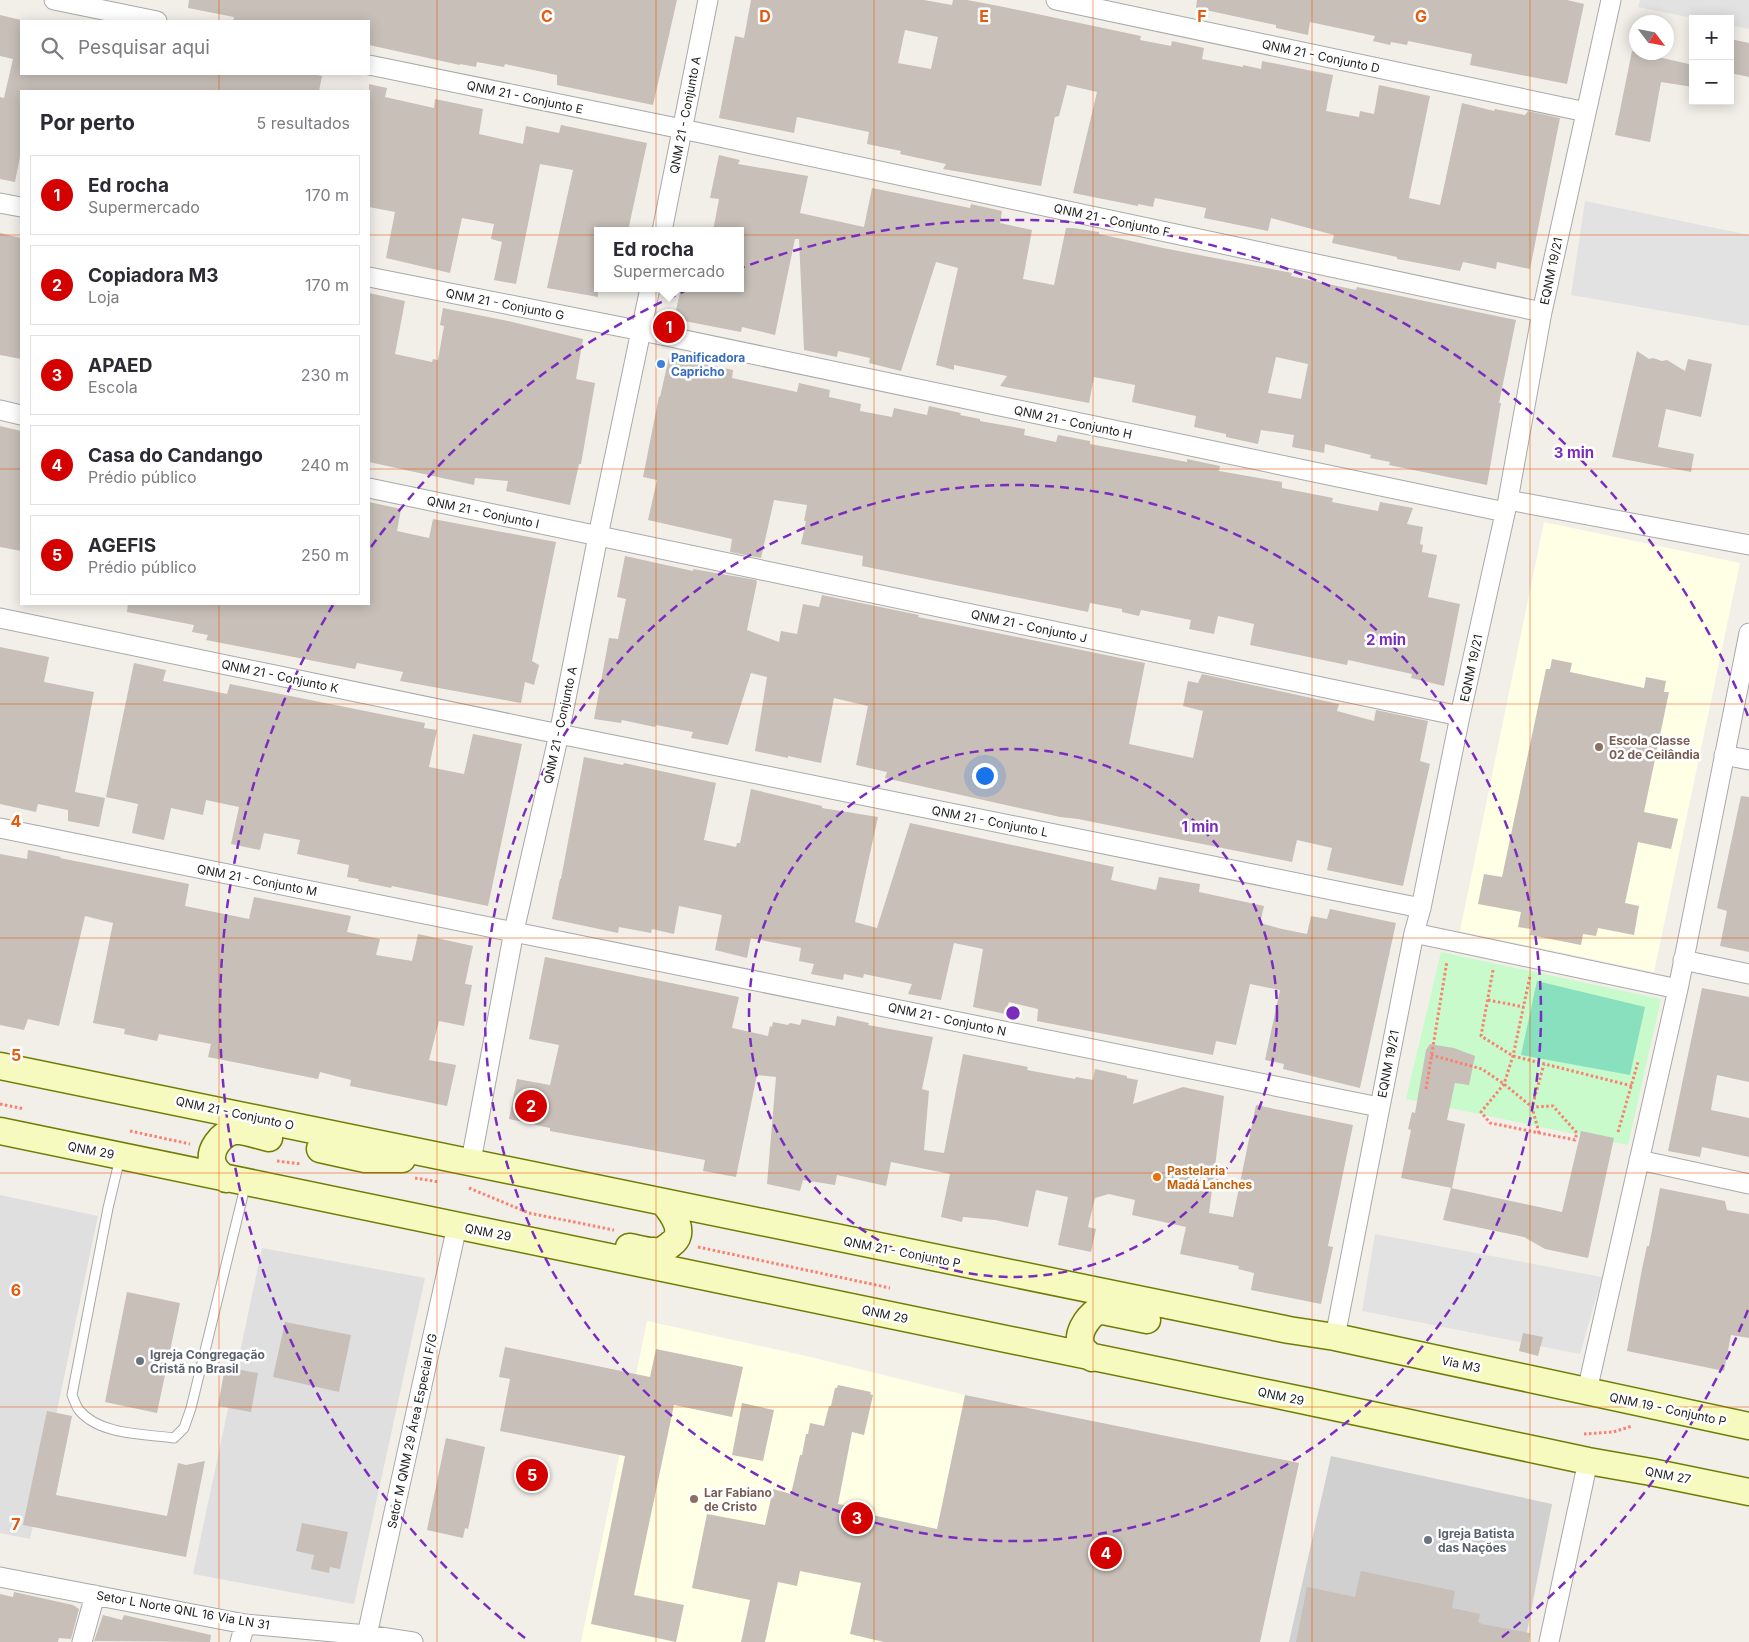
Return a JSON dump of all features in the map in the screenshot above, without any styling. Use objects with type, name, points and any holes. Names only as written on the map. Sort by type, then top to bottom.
[{"type":"main road","name":"QNM 21 - Conjunto O","points":[[0,1066],[464,1160]]},
{"type":"main road","points":[[236,1181],[218,1172],[213,1164],[213,1151],[224,1135],[236,1131],[365,1159],[464,1160]]},
{"type":"main road","name":"QNM 29","points":[[0,1132],[1306,1401],[1588,1461]]},
{"type":"main road","name":"QNM 21 - Conjunto P","points":[[464,1160],[664,1203],[1289,1330],[1335,1337]]},
{"type":"main road","points":[[500,1235],[560,1233],[653,1252],[663,1250],[675,1242],[679,1231],[677,1221],[664,1203]]},
{"type":"main road","points":[[1092,1358],[1083,1349],[1080,1337],[1085,1323],[1098,1310],[1207,1331],[1289,1330]]},
{"type":"main road","name":"Via M3","points":[[1335,1337],[1587,1391]]},
{"type":"main road","name":"QNM 19 - Conjunto P","points":[[1587,1391],[1749,1426]]},
{"type":"main road","name":"QNM 27","points":[[1588,1461],[1749,1492]]},
{"type":"main road","points":[[1651,1472],[1714,1469],[1749,1476]]},
{"type":"street","points":[[54,0],[152,20]]},
{"type":"street","name":"QNM 21 - Conjunto A","points":[[663,227],[708,0]]},
{"type":"street","name":"QNM 21 - Conjunto D","points":[[1056,0],[1586,112]]},
{"type":"street","name":"EQNM 19/21","points":[[1335,1337],[1414,933],[1421,908],[1460,716],[1507,506],[1542,312],[1611,0]]},
{"type":"street","name":"QNM 21 - Conjunto E","points":[[370,65],[682,129]]},
{"type":"street","name":"QNM 21 - Conjunto F","points":[[682,129],[1542,312]]},
{"type":"street","points":[[0,203],[20,207]]},
{"type":"street","name":"QNM 21 - Conjunto G","points":[[370,276],[642,331]]},
{"type":"street","name":"QNM 21 - Conjunto A","points":[[464,1160],[559,734],[649,292]]},
{"type":"street","name":"QNM 21 - Conjunto H","points":[[642,331],[1507,506],[1749,545]]},
{"type":"street","points":[[0,410],[20,415]]},
{"type":"street","name":"QNM 21 - Conjunto I","points":[[370,488],[598,536]]},
{"type":"street","name":"QNM 21 - Conjunto J","points":[[598,536],[1460,716]]},
{"type":"street","name":"QNM 21 - Conjunto K","points":[[0,618],[559,734]]},
{"type":"street","points":[[1587,1391],[1678,989],[1749,633]]},
{"type":"street","name":"QNM 21 - Conjunto L","points":[[559,734],[1421,908]]},
{"type":"street","points":[[1724,755],[1749,760]]},
{"type":"street","name":"QNM 21 - Conjunto M","points":[[0,828],[514,931]]},
{"type":"street","name":"QNM 21 - Conjunto N","points":[[514,931],[1379,1107]]},
{"type":"street","points":[[1414,933],[1678,989]]},
{"type":"street","points":[[1683,960],[1749,974]]},
{"type":"street","points":[[1639,1160],[1749,1184]]},
{"type":"street","name":"Setor M QNM 29 Área Especial F/G","points":[[367,1635],[457,1226]]},
{"type":"street","points":[[1549,1642],[1588,1461]]},
{"type":"street","name":"Setor L Norte QNL 16 Via LN 31","points":[[0,1577],[245,1624],[367,1635],[401,1641]]},
{"type":"street","points":[[82,1642],[95,1595]]},
{"type":"street","points":[[240,1642],[245,1624]]},
{"type":"lane","points":[[120,1156],[108,1208],[72,1395],[78,1409],[90,1420],[109,1429],[174,1438],[184,1428],[191,1408],[236,1181]]},
{"type":"path","points":[[1426,1088],[1448,957]]},
{"type":"path","points":[[1494,966],[1481,1036],[1513,1056],[1632,1086]]},
{"type":"path","points":[[1431,1055],[1482,1069],[1504,1084],[1532,1106],[1553,1106],[1577,1133],[1575,1140],[1490,1123],[1481,1112],[1504,1084],[1513,1056],[1531,974]]},
{"type":"path","points":[[1487,1000],[1524,1007]]},
{"type":"path","points":[[1618,1132],[1640,1058]]},
{"type":"path","points":[[1539,1133],[1532,1106],[1544,1064]]},
{"type":"path","points":[[0,1104],[27,1110]]},
{"type":"path","points":[[121,1129],[187,1143],[213,1151]]},
{"type":"path","points":[[276,1161],[303,1164]]},
{"type":"path","points":[[414,1178],[442,1183]]},
{"type":"path","points":[[461,1185],[529,1213],[616,1230]]},
{"type":"path","points":[[675,1242],[893,1289]]},
{"type":"path","points":[[1576,1432],[1586,1434],[1613,1432],[1638,1424]]},
{"type":"shaded area","points":[[1640,0],[1749,0],[1749,29],[1734,26],[1734,15],[1689,15],[1689,17],[1638,7]]},
{"type":"shaded area","points":[[1585,201],[1749,235],[1749,326],[1571,295]]},
{"type":"shaded area","name":"Escola Classe 02 de Ceilândia","points":[[1544,522],[1740,563],[1654,972],[1460,931]]},
{"type":"shaded area","points":[[0,1195],[98,1216],[30,1539],[0,1533]]},
{"type":"shaded area","points":[[1375,1234],[1602,1277],[1580,1354],[1362,1311]]},
{"type":"shaded area","points":[[262,1248],[425,1278],[354,1604],[193,1574]]},
{"type":"shaded area","points":[[647,1321],[806,1356],[965,1395],[914,1642],[581,1642]]},
{"type":"shaded area","name":"Igreja Batista das Nações","points":[[1331,1456],[1552,1504],[1525,1642],[1289,1642]]},
{"type":"green space","points":[[1441,952],[1661,999],[1628,1145],[1406,1099]]},
{"type":"green space","points":[[1537,981],[1645,1007],[1630,1075],[1521,1055]]},
{"type":"building","points":[[189,0],[677,0],[653,105],[557,85],[557,75],[505,64],[504,67],[477,62],[476,67],[460,65],[370,45],[370,20],[233,20],[234,17],[188,8]]},
{"type":"building","points":[[751,0],[924,0],[952,5],[953,0],[967,0],[1141,36],[1140,40],[1171,46],[1172,41],[1204,48],[1202,59],[1261,69],[1262,61],[1333,75],[1326,111],[1359,117],[1360,111],[1374,114],[1379,85],[1430,96],[1409,198],[1440,205],[1462,103],[1494,111],[1495,109],[1525,115],[1528,111],[1560,118],[1530,269],[1497,262],[1496,269],[1463,262],[1460,271],[1397,259],[1397,257],[1332,243],[1334,235],[1271,218],[1268,231],[1204,218],[1206,208],[1155,198],[1153,207],[1138,204],[1138,206],[1073,193],[1097,92],[1067,85],[1059,116],[1055,117],[1041,186],[943,169],[946,164],[900,154],[901,151],[867,144],[869,132],[797,117],[794,133],[719,118],[735,36],[744,38]],"holes":[[[905,30],[938,37],[931,69],[898,63]]]},
{"type":"building","points":[[1197,0],[1567,0],[1584,4],[1567,84],[1470,65],[1472,54],[1408,41],[1407,45],[1391,42],[1390,45],[1373,41],[1375,36],[1310,22],[1308,35],[1276,28],[1276,25],[1196,8]]},
{"type":"building","points":[[0,15],[21,20],[20,75],[322,76],[319,90],[20,90],[20,157],[15,182],[0,179],[0,97],[4,98],[13,59],[0,56]]},
{"type":"building","points":[[1734,40],[1749,43],[1749,77],[1734,74]]},
{"type":"building","points":[[1630,60],[1671,60],[1689,64],[1689,86],[1661,82],[1650,142],[1615,135]]},
{"type":"building","points":[[369,84],[387,88],[385,97],[434,108],[435,99],[483,109],[479,134],[523,144],[526,126],[559,133],[561,125],[647,143],[629,227],[594,227],[594,292],[598,292],[598,297],[547,288],[573,170],[540,164],[516,284],[494,280],[502,242],[491,239],[494,224],[462,218],[450,273],[386,258],[395,212],[370,207]]},
{"type":"building","points":[[719,155],[740,160],[738,164],[808,176],[800,213],[864,227],[872,188],[970,208],[971,204],[1002,211],[1000,223],[1032,230],[1023,279],[1054,285],[1066,228],[1073,228],[1292,273],[1291,276],[1356,290],[1357,287],[1516,320],[1499,403],[1501,403],[1487,485],[1389,465],[1390,462],[1370,458],[1371,455],[1325,444],[1324,453],[1292,447],[1294,435],[1261,430],[1258,444],[1226,437],[1226,434],[1194,427],[1196,416],[1132,402],[1135,385],[1094,377],[1089,403],[1000,386],[1007,376],[954,365],[954,370],[936,365],[958,268],[936,262],[901,371],[869,363],[870,358],[838,351],[837,357],[804,350],[799,239],[795,239],[775,335],[742,327],[741,332],[674,319],[680,292],[744,292],[744,227],[714,227],[719,199],[710,198]],"holes":[[[1276,357],[1308,364],[1301,399],[1268,393]]]},
{"type":"building","points":[[0,233],[20,238],[20,359],[0,355]]},
{"type":"building","points":[[370,293],[405,301],[395,354],[432,362],[433,359],[438,360],[444,326],[440,325],[443,308],[583,339],[576,379],[595,383],[581,464],[579,464],[570,505],[506,491],[508,481],[475,478],[474,485],[370,462]]},
{"type":"building","points":[[1637,351],[1649,359],[1667,360],[1685,371],[1688,359],[1712,364],[1701,417],[1666,409],[1658,447],[1694,454],[1691,472],[1612,457]]},
{"type":"building","points":[[669,357],[733,370],[732,378],[797,392],[799,383],[830,390],[829,397],[861,404],[860,411],[892,417],[894,408],[927,415],[929,406],[961,413],[960,415],[980,419],[980,421],[1025,429],[1024,435],[1056,442],[1058,435],[1090,441],[1090,444],[1187,462],[1187,459],[1220,466],[1219,471],[1282,482],[1282,488],[1333,498],[1332,502],[1378,511],[1380,502],[1413,508],[1407,524],[1423,527],[1420,544],[1423,545],[1422,552],[1437,555],[1428,597],[1460,604],[1444,686],[1411,678],[1412,674],[1348,660],[1347,665],[1250,645],[1254,624],[1218,616],[1214,634],[1189,629],[1191,620],[1141,610],[1139,616],[1122,612],[1122,609],[1090,603],[1088,612],[862,566],[863,556],[801,544],[807,505],[774,500],[761,558],[730,552],[732,539],[648,520],[657,480],[643,477],[659,396]]},
{"type":"building","points":[[0,426],[20,431],[20,551],[0,547]]},
{"type":"building","points":[[370,502],[401,509],[397,531],[429,538],[433,519],[556,542],[532,661],[539,665],[534,685],[525,682],[521,703],[400,681],[403,672],[357,663],[355,669],[206,640],[208,635],[192,632],[194,625],[127,612],[128,605],[370,605]]},
{"type":"building","points":[[625,556],[693,571],[693,569],[756,580],[747,630],[779,642],[781,631],[797,634],[803,604],[819,607],[822,595],[919,615],[918,617],[1145,663],[1129,744],[1193,758],[1203,711],[1183,706],[1188,681],[1198,683],[1202,674],[1339,704],[1337,711],[1374,721],[1376,710],[1428,721],[1420,761],[1430,764],[1403,886],[1327,870],[1332,848],[1297,840],[1292,862],[1060,817],[885,778],[887,772],[856,765],[868,706],[834,698],[821,763],[755,751],[767,677],[751,673],[728,745],[691,738],[693,732],[622,720],[621,723],[594,719],[609,638],[618,639],[626,599],[617,597]]},
{"type":"building","points":[[0,647],[49,657],[44,682],[94,692],[75,792],[105,798],[99,827],[68,821],[68,810],[38,804],[36,812],[0,804]]},
{"type":"building","points":[[1552,659],[1572,663],[1570,672],[1644,688],[1646,677],[1666,681],[1664,692],[1669,692],[1644,812],[1678,819],[1671,849],[1638,842],[1625,903],[1639,906],[1634,935],[1598,928],[1596,936],[1583,934],[1581,945],[1530,935],[1531,929],[1518,927],[1521,912],[1478,904],[1484,874],[1502,877],[1546,669],[1550,669]]},
{"type":"building","points":[[134,663],[166,670],[163,681],[227,694],[230,684],[425,723],[424,728],[437,730],[429,767],[464,774],[473,734],[522,744],[488,906],[392,886],[391,888],[358,881],[359,879],[347,877],[349,865],[297,854],[300,840],[264,833],[260,850],[231,844],[239,807],[206,800],[203,815],[171,808],[164,840],[132,833],[138,804],[106,797]]},
{"type":"building","points":[[584,757],[623,765],[624,763],[716,783],[704,840],[736,847],[737,843],[740,843],[751,789],[822,806],[822,808],[878,817],[855,922],[877,928],[910,823],[1114,867],[1111,880],[1156,890],[1159,877],[1200,884],[1199,892],[1264,906],[1260,923],[1282,929],[1307,934],[1311,916],[1327,919],[1330,909],[1396,923],[1360,1088],[1283,1069],[1284,1064],[1265,1060],[1280,990],[1250,984],[1236,1045],[1216,1041],[1213,1055],[1037,1021],[1038,1009],[1009,1002],[1005,1014],[973,1007],[983,949],[954,943],[941,1000],[908,994],[912,984],[864,974],[863,978],[844,974],[843,980],[811,974],[814,964],[799,961],[801,948],[751,938],[747,958],[715,950],[722,915],[679,906],[674,934],[652,929],[651,933],[619,927],[618,933],[552,919]]},
{"type":"building","points":[[1741,796],[1749,797],[1749,952],[1720,946],[1727,911],[1717,908]]},
{"type":"building","points":[[28,850],[189,884],[185,906],[249,919],[254,897],[351,916],[347,932],[380,939],[376,955],[412,961],[418,934],[473,946],[465,984],[472,985],[464,1026],[439,1021],[429,1060],[456,1065],[447,1106],[350,1086],[351,1080],[320,1072],[318,1079],[208,1057],[211,1044],[159,1034],[157,1041],[124,1034],[125,1029],[93,1023],[113,923],[85,916],[59,1026],[28,1019],[24,1030],[0,1025],[0,854],[27,859]]},
{"type":"building","points":[[545,957],[739,997],[732,1028],[768,1036],[773,1022],[800,1025],[802,1019],[835,1026],[837,1016],[869,1023],[868,1025],[933,1037],[922,1089],[929,1091],[924,1150],[944,1153],[963,1054],[1028,1067],[1027,1070],[1075,1079],[1076,1077],[1093,1080],[1095,1069],[1127,1076],[1127,1078],[1138,1080],[1133,1104],[1183,1087],[1224,1096],[1209,1213],[1233,1217],[1256,1105],[1353,1125],[1328,1246],[1333,1247],[1321,1304],[1251,1290],[1254,1273],[1238,1269],[1239,1266],[1180,1254],[1186,1227],[1132,1215],[1135,1200],[1109,1194],[1095,1198],[1088,1227],[1096,1229],[1091,1252],[1058,1245],[1068,1197],[1036,1190],[1028,1227],[995,1220],[963,1217],[962,1222],[941,1217],[950,1174],[891,1162],[886,1186],[837,1175],[835,1185],[803,1180],[800,1191],[767,1184],[776,1077],[757,1075],[736,1177],[703,1171],[705,1160],[550,1131],[550,1128],[509,1119],[517,1079],[550,1085],[559,1045],[529,1039]]},
{"type":"building","points":[[1702,988],[1749,997],[1749,1082],[1717,1075],[1711,1110],[1749,1118],[1749,1157],[1702,1147],[1700,1157],[1668,1151]]},
{"type":"building","points":[[1430,1044],[1454,1048],[1475,1056],[1469,1085],[1455,1083],[1447,1120],[1465,1124],[1452,1188],[1401,1178],[1411,1130],[1408,1129],[1412,1112],[1415,1113],[1426,1050]]},
{"type":"building","points":[[1581,1131],[1614,1138],[1588,1258],[1545,1249],[1524,1237],[1443,1220],[1451,1188],[1562,1212]]},
{"type":"building","points":[[1660,1188],[1725,1201],[1727,1210],[1749,1214],[1749,1338],[1731,1335],[1724,1371],[1627,1351],[1642,1269],[1647,1246],[1649,1246]]},
{"type":"building","name":"Igreja Congregação Cristã no Brasil","points":[[127,1292],[180,1303],[157,1413],[105,1402]]},
{"type":"building","points":[[285,1322],[351,1335],[339,1392],[273,1377]]},
{"type":"building","points":[[1523,1333],[1543,1337],[1538,1356],[1519,1351]]},
{"type":"building","points":[[505,1347],[650,1377],[656,1349],[743,1367],[732,1417],[674,1405],[634,1595],[684,1605],[676,1642],[591,1624],[625,1456],[500,1431],[510,1379],[499,1377]]},
{"type":"building","points":[[225,1367],[258,1373],[251,1412],[218,1406]]},
{"type":"building","points":[[838,1385],[871,1392],[870,1394],[873,1395],[864,1435],[852,1432],[838,1504],[849,1506],[849,1510],[937,1529],[965,1395],[1299,1463],[1260,1642],[884,1642],[850,1634],[861,1583],[800,1571],[797,1586],[778,1582],[765,1642],[741,1642],[750,1600],[692,1588],[707,1514],[765,1525],[773,1489],[791,1494],[810,1423],[824,1426],[835,1388]]},
{"type":"building","points":[[742,1403],[774,1410],[763,1461],[732,1455]]},
{"type":"building","points":[[47,1411],[72,1416],[56,1495],[167,1516],[178,1463],[186,1465],[205,1461],[186,1557],[23,1525]]},
{"type":"building","points":[[446,1438],[485,1447],[469,1525],[468,1529],[465,1528],[463,1538],[427,1530]]},
{"type":"building","points":[[302,1523],[348,1532],[340,1569],[330,1567],[329,1573],[311,1569],[314,1555],[296,1551]]},
{"type":"building","points":[[1361,1571],[1455,1591],[1452,1608],[1480,1614],[1478,1622],[1482,1624],[1530,1633],[1529,1642],[1296,1642],[1307,1587],[1355,1597]]},
{"type":"building","points":[[14,1592],[73,1605],[79,1609],[71,1639],[59,1638],[58,1642],[0,1642],[0,1594],[13,1597]]},
{"type":"building","points":[[103,1615],[122,1620],[124,1615],[211,1635],[210,1642],[94,1641]]},
{"type":"place","name":"Ed rocha","points":[[669,327]]},
{"type":"place","name":"Panificadora Capricho","points":[[661,364]]},
{"type":"place","name":"Escola Classe 02 de Ceilândia","points":[[1599,747]]},
{"type":"place","name":"Copiadora M3","points":[[531,1106]]},
{"type":"place","name":"Pastelaria Madá Lanches","points":[[1157,1177]]},
{"type":"place","name":"Igreja Congregação Cristã no Brasil","points":[[140,1361]]},
{"type":"place","name":"AGEFIS","points":[[532,1475]]},
{"type":"place","name":"Lar Fabiano de Cristo","points":[[694,1499]]},
{"type":"place","name":"APAED","points":[[857,1518]]},
{"type":"place","name":"Igreja Batista das Nações","points":[[1428,1540]]},
{"type":"place","name":"Casa do Candango","points":[[1106,1553]]}]
